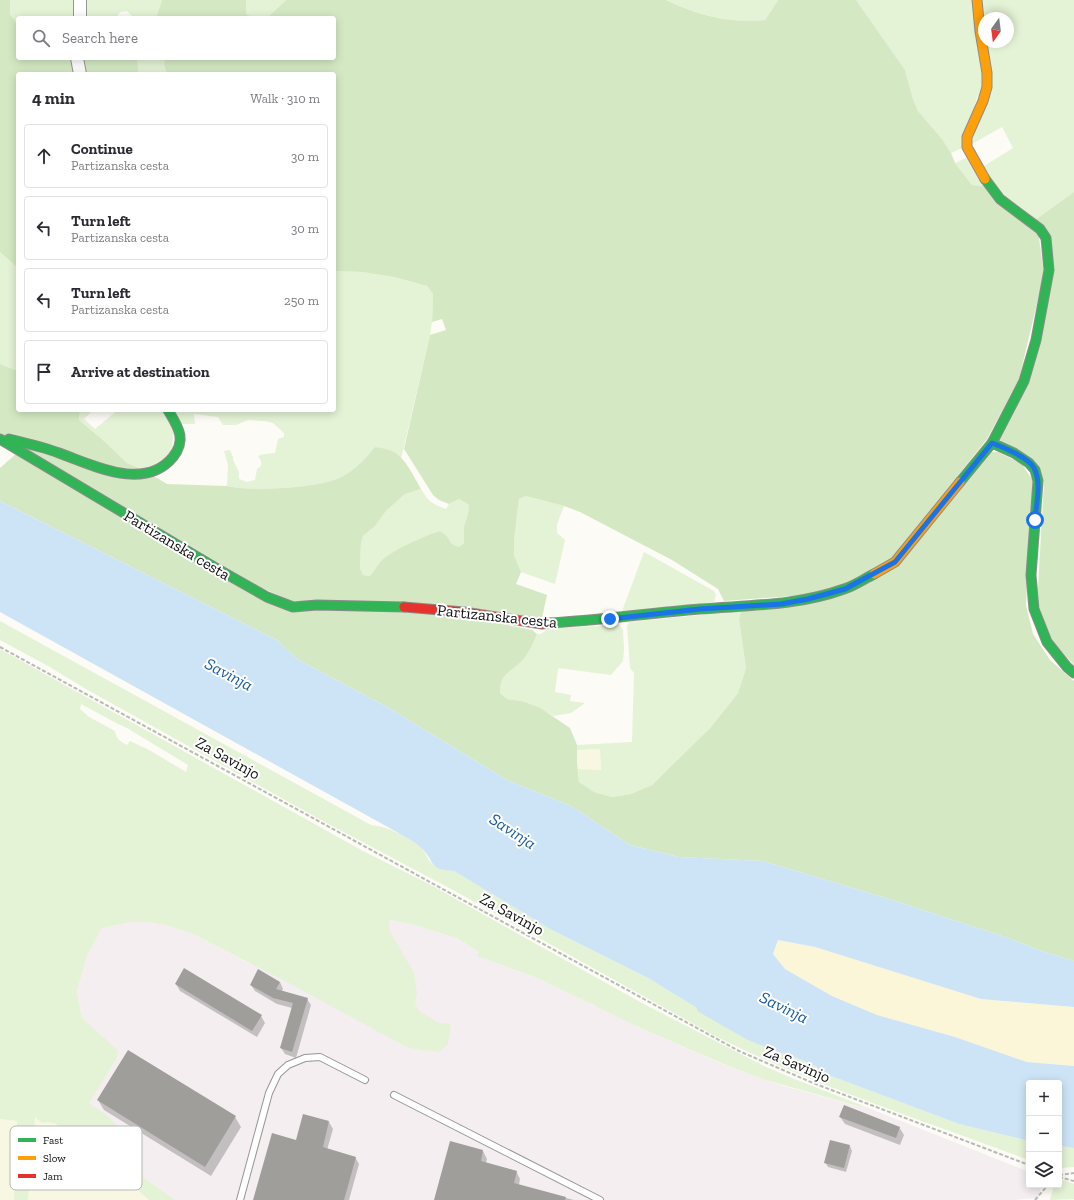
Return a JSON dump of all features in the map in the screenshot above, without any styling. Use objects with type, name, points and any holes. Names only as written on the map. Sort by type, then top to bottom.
[{"type":"street","points":[[80,0],[80,16]]},
{"type":"street","name":"Partizanska cesta","points":[[0,438],[216,568],[267,597],[293,606],[397,606],[464,612],[542,624],[610,619],[700,609],[781,604],[808,599],[845,589],[895,562],[992,443],[1024,381],[1036,340],[1049,270],[1046,238],[1040,229],[1000,198],[987,183],[967,147],[967,137],[983,101],[987,87],[987,73],[980,31],[977,0]]},
{"type":"street","points":[[77,60],[80,72]]},
{"type":"street","name":"Partizanska cesta","points":[[0,438],[48,449],[124,475],[141,475],[156,470],[169,461],[178,451],[182,442],[180,432],[169,412]]},
{"type":"street","points":[[992,443],[1011,451],[1034,467],[1038,481],[1031,575],[1034,609],[1047,642],[1067,667],[1074,673]]},
{"type":"lane","points":[[240,1200],[269,1094],[278,1074],[288,1065],[305,1058],[320,1058],[365,1080]]},
{"type":"lane","points":[[394,1095],[600,1200]]},
{"type":"path","name":"Za Savinjo","points":[[0,647],[739,1051],[813,1083],[1026,1164]]},
{"type":"path","points":[[1062,1175],[1074,1173]]},
{"type":"path","points":[[1062,1177],[1074,1181]]},
{"type":"path","points":[[1034,1200],[1045,1188]]},
{"type":"shaded area","points":[[390,920],[411,924],[457,938],[479,952],[477,956],[540,979],[636,1026],[720,1063],[784,1086],[860,1107],[861,1105],[1026,1171],[1026,1188],[1041,1188],[1038,1198],[1014,1200],[175,1200],[142,1176],[142,1126],[108,1126],[109,1117],[88,1104],[117,1058],[118,1050],[82,1018],[77,991],[87,956],[102,928],[132,922],[146,922],[166,925],[191,933],[253,965]]},
{"type":"green space","points":[[0,0],[10,0],[10,14],[16,22],[16,60],[74,60],[76,72],[16,72],[16,266],[0,252]]},
{"type":"green space","points":[[10,0],[77,0],[77,16],[16,16],[16,22],[10,14]]},
{"type":"green space","points":[[84,0],[162,0],[157,16],[132,16],[127,11],[120,12],[117,16],[84,16]]},
{"type":"green space","points":[[162,0],[246,0],[246,14],[250,16],[157,16]]},
{"type":"green space","points":[[246,0],[286,0],[269,16],[250,16],[246,14]]},
{"type":"green space","points":[[286,0],[666,0],[689,10],[714,17],[740,21],[753,21],[765,20],[778,0],[856,0],[905,70],[918,111],[942,139],[951,153],[955,163],[972,185],[986,186],[1038,231],[1044,274],[1019,379],[987,439],[891,559],[844,585],[807,595],[724,601],[718,589],[672,560],[580,512],[564,506],[526,496],[519,499],[514,541],[514,555],[521,572],[516,584],[547,595],[542,618],[291,601],[260,587],[0,434],[0,364],[16,370],[16,412],[80,412],[79,420],[127,463],[145,471],[167,484],[227,486],[252,489],[304,486],[333,480],[343,476],[360,463],[375,447],[384,449],[394,452],[402,459],[421,489],[405,494],[386,511],[375,526],[363,536],[361,542],[360,568],[363,575],[370,576],[381,561],[392,553],[418,539],[440,531],[447,536],[452,544],[459,547],[464,543],[464,526],[469,505],[459,499],[449,504],[439,500],[433,495],[404,449],[430,335],[446,330],[442,319],[432,322],[433,294],[427,286],[394,277],[362,272],[336,271],[336,72],[166,72],[164,65],[165,60],[336,60],[336,16],[269,16]]},
{"type":"green space","points":[[666,0],[778,0],[765,20],[740,21],[702,14]]},
{"type":"green space","points":[[856,0],[975,0],[978,25],[978,48],[981,48],[984,75],[962,148],[951,153],[942,139],[918,111],[905,70]]},
{"type":"green space","points":[[979,0],[1074,0],[1074,192],[1035,220],[1014,206],[981,168],[1013,148],[1002,127],[972,144],[983,48],[1014,48],[1014,12],[982,12]]},
{"type":"green space","points":[[83,60],[137,60],[139,72],[86,72]]},
{"type":"green space","points":[[137,60],[165,60],[164,65],[166,72],[139,72]]},
{"type":"green space","points":[[966,158],[986,186],[972,185],[955,163]]},
{"type":"green space","points":[[1074,192],[1074,665],[1051,640],[1039,606],[1038,588],[1044,482],[999,439],[1052,274],[1035,220]]},
{"type":"green space","points":[[0,252],[16,266],[16,370],[0,364]]},
{"type":"green space","points":[[336,271],[362,272],[394,277],[427,286],[433,294],[430,335],[401,459],[394,452],[375,447],[352,470],[333,480],[286,488],[238,488],[227,486],[228,465],[224,451],[230,450],[239,472],[239,479],[247,482],[255,480],[257,469],[261,466],[261,461],[258,456],[275,453],[278,439],[284,437],[284,433],[273,423],[264,421],[248,420],[236,425],[223,425],[218,417],[194,414],[195,424],[181,424],[172,412],[336,412]]},
{"type":"green space","points":[[80,412],[91,412],[84,419],[95,429],[116,412],[164,412],[174,431],[171,454],[144,471],[127,463],[79,420]]},
{"type":"green space","points":[[992,452],[998,452],[1022,464],[1033,481],[1026,605],[1033,634],[1050,660],[1074,681],[1074,961],[889,899],[763,861],[679,857],[630,845],[571,806],[507,780],[389,708],[297,659],[277,640],[0,501],[0,468],[17,453],[264,601],[349,609],[463,616],[532,630],[537,634],[531,648],[522,661],[506,674],[500,686],[500,693],[507,699],[522,701],[539,707],[570,728],[577,745],[579,782],[594,792],[612,797],[631,794],[652,785],[711,727],[738,693],[746,668],[739,620],[741,611],[781,608],[899,565]]},
{"type":"green space","points":[[421,489],[431,502],[446,509],[449,504],[459,499],[469,505],[464,526],[464,543],[459,547],[452,544],[447,536],[440,531],[392,553],[381,561],[370,576],[363,575],[360,568],[361,542],[363,536],[375,526],[386,511],[405,494]]},
{"type":"green space","points":[[526,496],[564,506],[557,524],[557,533],[565,540],[555,584],[521,572],[514,555],[514,541],[519,499]]},
{"type":"green space","points":[[644,552],[714,591],[716,595],[714,602],[621,614]]},
{"type":"green space","points":[[741,611],[739,620],[746,668],[738,693],[711,727],[652,785],[631,794],[612,797],[594,792],[579,782],[578,769],[601,770],[600,749],[577,750],[577,745],[632,742],[634,673],[630,668],[627,626],[629,622]]},
{"type":"green space","points":[[0,621],[371,825],[402,835],[421,848],[436,867],[454,871],[550,929],[648,978],[697,1008],[781,1053],[788,1054],[817,1067],[818,1071],[959,1124],[1026,1140],[1026,1159],[832,1088],[717,1037],[453,890],[321,820],[0,640]]},
{"type":"green space","points":[[619,625],[623,630],[623,661],[611,675],[558,668],[555,692],[571,695],[570,701],[585,703],[571,713],[553,716],[539,707],[522,701],[507,699],[500,693],[500,686],[504,677],[522,661],[531,648],[537,634],[541,634],[549,628]]},
{"type":"green space","points":[[0,649],[363,851],[429,884],[642,1003],[764,1066],[861,1105],[861,1107],[762,1079],[721,1063],[636,1026],[540,979],[477,956],[479,952],[457,938],[411,924],[390,920],[389,930],[414,973],[417,994],[415,1004],[419,1011],[439,1023],[451,1024],[448,1044],[439,1052],[409,1048],[289,983],[191,933],[166,925],[146,922],[132,922],[102,928],[87,956],[77,991],[82,1018],[118,1050],[117,1058],[89,1103],[109,1117],[117,1126],[58,1126],[56,1124],[47,1122],[42,1123],[35,1117],[34,1126],[17,1126],[17,1121],[0,1119]],"holes":[[[81,704],[127,728],[188,765],[186,772],[149,750],[130,741],[127,745],[123,743],[119,740],[115,731],[89,717],[80,709]]]},
{"type":"green space","points":[[600,749],[601,770],[578,769],[576,750]]},
{"type":"green space","points":[[34,1117],[56,1124],[58,1126],[33,1126]]},
{"type":"green space","points":[[0,1119],[17,1121],[17,1126],[10,1126],[10,1190],[14,1190],[14,1200],[0,1200]]},
{"type":"green space","points":[[1062,1146],[1074,1148],[1074,1167],[1062,1168]]},
{"type":"green space","points":[[142,1176],[175,1200],[149,1200],[138,1190],[142,1190]]},
{"type":"green space","points":[[1062,1180],[1074,1184],[1074,1199],[1050,1200],[1053,1188],[1062,1188]]},
{"type":"green space","points":[[14,1190],[29,1190],[28,1200],[14,1200]]},
{"type":"green space","points":[[29,1190],[138,1190],[149,1200],[28,1200]]},
{"type":"sand","points":[[778,940],[815,947],[981,999],[1074,1007],[1074,1066],[1027,1062],[955,1037],[877,1015],[832,996],[785,969],[773,954]]},
{"type":"water","name":"Savinja","points":[[0,501],[277,640],[297,659],[389,708],[507,780],[571,806],[630,845],[679,857],[763,861],[889,899],[1074,961],[1074,1007],[981,999],[815,947],[778,940],[773,954],[785,969],[832,996],[877,1015],[955,1037],[1027,1062],[1074,1066],[1074,1148],[1062,1146],[1062,1080],[1026,1080],[1026,1140],[959,1124],[818,1071],[817,1067],[788,1054],[781,1053],[748,1040],[697,1011],[697,1008],[648,978],[550,929],[454,871],[445,870],[435,866],[432,864],[425,852],[408,838],[0,612]]},
{"type":"building","points":[[184,968],[262,1015],[252,1031],[175,984]]},
{"type":"building","points":[[258,969],[280,982],[276,989],[308,998],[292,1052],[280,1048],[293,1003],[273,998],[250,985]]},
{"type":"building","points":[[128,1050],[236,1116],[205,1167],[142,1128],[142,1126],[139,1126],[97,1100]]},
{"type":"building","points":[[844,1105],[900,1127],[896,1138],[839,1117]]},
{"type":"building","points":[[303,1114],[329,1121],[323,1147],[356,1157],[344,1200],[253,1200],[272,1133],[296,1140]]},
{"type":"building","points":[[830,1140],[850,1145],[844,1168],[824,1163]]},
{"type":"building","points":[[450,1141],[483,1150],[481,1161],[517,1171],[514,1183],[566,1197],[565,1200],[434,1200]]},
{"type":"traffic: fast","points":[[985,179],[1000,199],[1040,229],[1046,238],[1049,270],[1036,340],[1024,381],[992,443]]},
{"type":"traffic: fast","points":[[9,439],[47,449],[87,464],[118,473],[148,473],[161,467],[173,457],[180,444],[180,433],[169,412]]},
{"type":"traffic: fast","points":[[0,439],[267,597],[293,607],[317,605],[404,607]]},
{"type":"traffic: fast","points":[[960,482],[992,443],[1014,453],[1029,463],[1035,470],[1038,481],[1031,575],[1034,609],[1047,642],[1067,667],[1074,673]]},
{"type":"traffic: fast","points":[[551,623],[791,602],[826,595],[844,589],[874,574]]},
{"type":"traffic: slow","points":[[977,0],[980,31],[987,73],[987,87],[983,101],[967,137],[967,147],[985,179]]},
{"type":"traffic: slow","points":[[874,574],[895,562],[960,482]]},
{"type":"traffic: jam","points":[[404,607],[464,612],[542,624],[551,623]]},
{"type":"route","points":[[610,619],[700,609],[781,604],[808,599],[845,589],[895,562],[992,443],[1011,451],[1034,467],[1038,481],[1035,520]]}]
